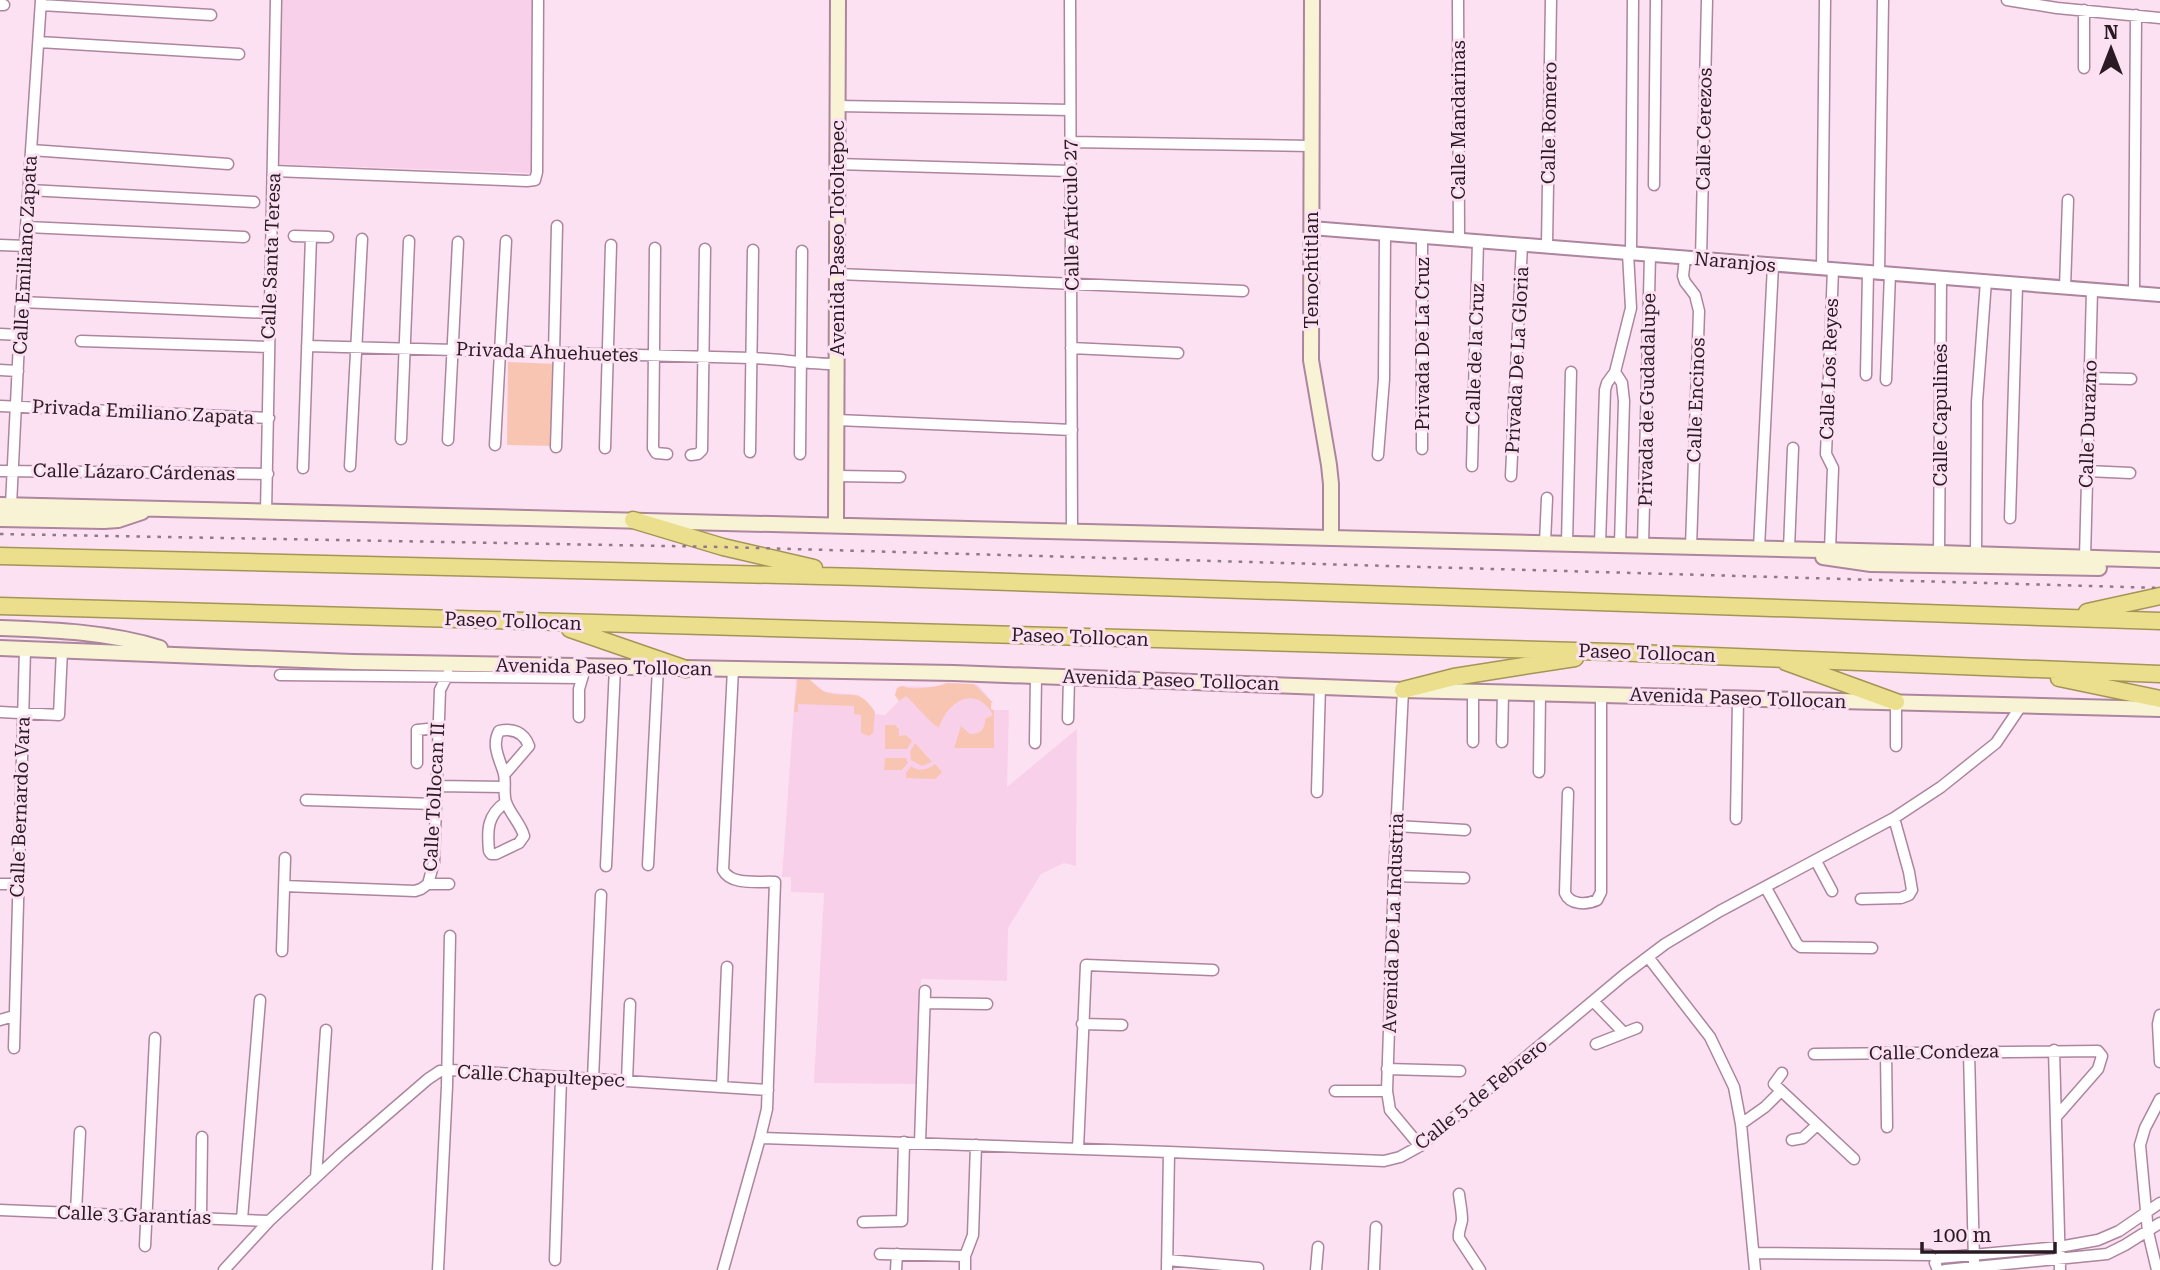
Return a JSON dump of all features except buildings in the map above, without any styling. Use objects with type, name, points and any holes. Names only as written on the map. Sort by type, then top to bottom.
[{"type":"highway","points":[[633,520],[723,547],[861,577]]},
{"type":"highway","points":[[0,556],[861,577],[2160,621]]},
{"type":"highway","points":[[2062,617],[2160,596]]},
{"type":"highway","name":"Paseo Tollocan","points":[[0,606],[1774,657],[2160,674]]},
{"type":"highway","points":[[547,622],[686,668]]},
{"type":"highway","points":[[1403,690],[1454,677],[1612,652]]},
{"type":"highway","points":[[1774,657],[1835,682],[1896,702]]},
{"type":"highway","points":[[1981,666],[2066,679],[2160,699]]},
{"type":"main road","name":"Avenida Paseo Totoltepec","points":[[836,525],[838,0]]},
{"type":"main road","name":"Tenochtitlan","points":[[1312,0],[1311,360],[1329,466],[1331,537]]},
{"type":"main road","points":[[6,505],[2160,560]]},
{"type":"main road","points":[[0,519],[104,521],[118,520],[150,509]]},
{"type":"main road","points":[[1790,549],[1849,562],[2160,569]]},
{"type":"main road","name":"Avenida Paseo Tollocan","points":[[0,628],[130,640],[182,654]]},
{"type":"main road","name":"Avenida Paseo Tollocan","points":[[0,648],[182,654],[430,670],[584,672],[615,667],[733,669],[1069,677],[1403,690],[2160,709]]},
{"type":"street","name":"Calle Santa Teresa","points":[[266,512],[276,0]]},
{"type":"street","points":[[274,171],[535,180],[538,0]]},
{"type":"street","name":"Calle Artículo 27","points":[[1070,0],[1072,532]]},
{"type":"street","name":"Calle Mandarinas","points":[[1458,0],[1459,240]]},
{"type":"street","name":"Calle Romero","points":[[1547,245],[1551,0]]},
{"type":"street","points":[[1600,544],[1605,390],[1615,372],[1632,308],[1630,253],[1633,0]]},
{"type":"street","points":[[1654,184],[1656,0]]},
{"type":"street","name":"Calle Cerezos","points":[[1701,259],[1707,0]]},
{"type":"street","name":"Calle Los Reyes","points":[[1825,0],[1826,454],[1833,468],[1830,550]]},
{"type":"street","points":[[1883,0],[1879,273],[1886,380]]},
{"type":"street","points":[[2007,0],[2160,18]]},
{"type":"street","name":"Calle Emiliano Zapata","points":[[6,505],[13,471],[41,3],[211,15]]},
{"type":"street","points":[[2084,10],[2084,68]]},
{"type":"street","points":[[2134,292],[2136,15]]},
{"type":"street","points":[[39,42],[239,54]]},
{"type":"street","points":[[837,106],[1070,110]]},
{"type":"street","points":[[1070,142],[1310,146]]},
{"type":"street","points":[[31,150],[228,164]]},
{"type":"street","points":[[836,164],[1070,171]]},
{"type":"street","points":[[29,190],[254,202]]},
{"type":"street","points":[[2065,288],[2068,200]]},
{"type":"street","points":[[556,447],[557,226]]},
{"type":"street","points":[[27,227],[244,237]]},
{"type":"street","name":"Naranjos","points":[[1311,228],[2160,295]]},
{"type":"street","points":[[1378,455],[1384,379],[1385,234]]},
{"type":"street","points":[[294,236],[328,237]]},
{"type":"street","points":[[303,468],[311,237]]},
{"type":"street","name":"Privada De La Cruz","points":[[1422,238],[1422,449]]},
{"type":"street","points":[[350,466],[362,239]]},
{"type":"street","points":[[401,439],[409,241]]},
{"type":"street","points":[[495,445],[506,241]]},
{"type":"street","name":"Calle de la Cruz","points":[[1472,466],[1478,241]]},
{"type":"street","points":[[448,440],[458,242]]},
{"type":"street","name":"Privada De La Gloria","points":[[1511,477],[1522,244]]},
{"type":"street","points":[[0,245],[26,246]]},
{"type":"street","points":[[605,448],[611,245]]},
{"type":"street","points":[[655,248],[653,448],[656,453],[667,454]]},
{"type":"street","points":[[691,455],[701,453],[702,450],[705,249]]},
{"type":"street","points":[[750,452],[753,250]]},
{"type":"street","points":[[800,454],[802,251]]},
{"type":"street","name":"Privada de Gudadalupe","points":[[1643,545],[1650,255]]},
{"type":"street","name":"Calle Encinos","points":[[1685,258],[1683,276],[1695,295],[1699,311],[1691,547]]},
{"type":"street","points":[[1759,548],[1773,265]]},
{"type":"street","points":[[1866,375],[1879,273]]},
{"type":"street","points":[[838,274],[1243,291]]},
{"type":"street","name":"Calle Capulines","points":[[1939,553],[1941,278]]},
{"type":"street","points":[[1976,554],[1977,402],[1986,281]]},
{"type":"street","points":[[2010,518],[2017,285]]},
{"type":"street","name":"Calle Durazno","points":[[2085,558],[2092,290]]},
{"type":"street","points":[[22,302],[270,313]]},
{"type":"street","points":[[0,334],[20,335]]},
{"type":"street","points":[[81,341],[269,347]]},
{"type":"street","name":"Privada Ahuehuetes","points":[[307,346],[837,361]]},
{"type":"street","points":[[1071,348],[1178,353]]},
{"type":"street","points":[[0,370],[18,371]]},
{"type":"street","points":[[1567,544],[1571,372]]},
{"type":"street","points":[[1615,372],[1622,383],[1624,401],[1620,545]]},
{"type":"street","points":[[2090,378],[2131,379]]},
{"type":"street","name":"Privada Emiliano Zapata","points":[[0,406],[269,418]]},
{"type":"street","points":[[836,420],[1072,430]]},
{"type":"street","points":[[1790,549],[1793,448]]},
{"type":"street","name":"Calle Lázaro Cárdenas","points":[[0,471],[268,474]]},
{"type":"street","points":[[2087,471],[2130,472]]},
{"type":"street","points":[[837,476],[900,477]]},
{"type":"street","points":[[1545,543],[1547,498]]},
{"type":"street","name":"Calle Bernardo Vara","points":[[13,1048],[25,649]]},
{"type":"street","points":[[0,712],[58,715],[62,650]]},
{"type":"street","points":[[606,866],[615,667]]},
{"type":"street","points":[[648,866],[657,668]]},
{"type":"street","points":[[723,1270],[767,1109],[775,882],[730,879],[725,874],[723,865],[733,669]]},
{"type":"street","points":[[280,675],[430,670]]},
{"type":"street","name":"Calle Tollocan II","points":[[430,670],[440,690]]},
{"type":"street","name":"Calle Tollocan II","points":[[450,670],[440,690],[434,862],[428,884],[450,884]]},
{"type":"street","points":[[579,717],[579,689],[584,672]]},
{"type":"street","points":[[1035,743],[1037,676]]},
{"type":"street","points":[[1068,719],[1069,677]]},
{"type":"street","points":[[1317,792],[1320,685]]},
{"type":"street","name":"Avenida De La Industria","points":[[1403,690],[1387,1091],[1390,1110],[1420,1146]]},
{"type":"street","points":[[1473,691],[1473,742]]},
{"type":"street","points":[[1502,742],[1503,692]]},
{"type":"street","points":[[1539,772],[1540,693]]},
{"type":"street","points":[[1568,793],[1565,893],[1573,902],[1593,902],[1601,892],[1601,695]]},
{"type":"street","points":[[1736,819],[1738,698]]},
{"type":"street","points":[[1896,702],[1896,746]]},
{"type":"street","name":"Calle 5 de Febrero","points":[[760,1138],[1395,1160],[1420,1146],[1648,957],[1691,928],[1894,818],[1941,787],[1986,752],[2004,733],[2021,706]]},
{"type":"street","points":[[417,763],[417,730],[438,728]]},
{"type":"street","points":[[504,775],[528,748],[528,742],[516,731],[502,730],[497,736],[498,757],[504,775],[506,802],[523,831],[523,839],[496,854],[491,854],[489,823],[495,811],[506,802]]},
{"type":"street","points":[[436,786],[504,787]]},
{"type":"street","points":[[306,800],[435,804]]},
{"type":"street","points":[[1861,900],[1901,898],[1909,895],[1912,885],[1894,818]]},
{"type":"street","points":[[1396,827],[1465,830]]},
{"type":"street","points":[[282,951],[285,858]]},
{"type":"street","points":[[1816,861],[1832,891]]},
{"type":"street","points":[[1394,876],[1464,878]]},
{"type":"street","points":[[0,884],[18,884]]},
{"type":"street","points":[[284,886],[415,891],[428,884]]},
{"type":"street","points":[[1766,888],[1801,947],[1872,948]]},
{"type":"street","points":[[593,1079],[601,895]]},
{"type":"street","points":[[438,1270],[450,936]]},
{"type":"street","points":[[1648,957],[1710,1037],[1734,1087],[1741,1124],[1757,1270],[1766,1265],[1770,1254]]},
{"type":"street","points":[[1078,1149],[1086,965],[1213,970]]},
{"type":"street","points":[[722,1087],[727,967]]},
{"type":"street","points":[[920,1143],[925,991]]},
{"type":"street","points":[[242,1219],[260,1000]]},
{"type":"street","points":[[1594,1002],[1624,1033]]},
{"type":"street","points":[[925,1003],[986,1004]]},
{"type":"street","points":[[627,1081],[630,1004]]},
{"type":"street","points":[[2160,1015],[2160,1062]]},
{"type":"street","points":[[0,1020],[14,1016]]},
{"type":"street","points":[[1082,1024],[1122,1025]]},
{"type":"street","points":[[1596,1044],[1637,1028]]},
{"type":"street","points":[[316,1177],[326,1030]]},
{"type":"street","points":[[145,1246],[155,1038]]},
{"type":"street","name":"Calle Condeza","points":[[1814,1055],[2095,1049],[2102,1056],[2098,1069],[2056,1117]]},
{"type":"street","points":[[2054,1050],[2060,1265]]},
{"type":"street","points":[[1969,1052],[1974,1269]]},
{"type":"street","points":[[1886,1053],[1887,1127]]},
{"type":"street","points":[[1387,1069],[1460,1071]]},
{"type":"street","name":"Calle Chapultepec","points":[[224,1270],[269,1221],[316,1177],[440,1071],[768,1090]]},
{"type":"street","points":[[1782,1073],[1774,1084],[1854,1160]]},
{"type":"street","points":[[555,1260],[561,1078]]},
{"type":"street","points":[[1335,1091],[1387,1091]]},
{"type":"street","points":[[1741,1124],[1765,1107],[1781,1091]]},
{"type":"street","points":[[2157,1270],[2148,1232],[2140,1145],[2145,1128],[2160,1099]]},
{"type":"street","points":[[1792,1140],[1803,1138],[1816,1126]]},
{"type":"street","points":[[76,1212],[80,1132]]},
{"type":"street","points":[[201,1217],[202,1137]]},
{"type":"street","points":[[863,1222],[902,1221],[904,1142]]},
{"type":"street","points":[[965,1270],[965,1256],[973,1235],[976,1145]]},
{"type":"street","points":[[1169,1152],[1167,1265],[1258,1268]]},
{"type":"street","points":[[1459,1194],[1462,1215],[1458,1238],[1480,1270]]},
{"type":"street","points":[[1938,1270],[1935,1263],[1939,1258],[2059,1247],[2108,1237],[2160,1203]]},
{"type":"street","name":"Calle 3 Garantías","points":[[0,1210],[269,1221]]},
{"type":"street","points":[[1945,1270],[2060,1265],[2107,1254],[2160,1223]]},
{"type":"street","points":[[1374,1270],[1376,1227]]},
{"type":"street","points":[[1316,1270],[1318,1247]]},
{"type":"street","points":[[1754,1253],[1930,1255]]},
{"type":"street","points":[[880,1254],[965,1256]]},
{"type":"street","points":[[896,1270],[897,1255]]},
{"type":"shaded area","points":[[281,0],[537,0],[531,173],[275,164]]},
{"type":"shaded area","points":[[508,362],[557,364],[553,446],[507,445]]},
{"type":"shaded area","points":[[798,676],[807,678],[826,692],[863,699],[875,712],[873,733],[869,736],[861,733],[861,715],[854,714],[854,706],[798,704],[798,712],[794,712]]},
{"type":"shaded area","points":[[796,679],[809,679],[825,692],[858,695],[872,707],[875,714],[885,715],[899,701],[895,695],[899,686],[936,687],[947,683],[978,685],[993,703],[991,710],[1009,710],[1007,787],[1077,729],[1076,866],[1064,863],[1041,874],[1008,928],[1007,981],[921,979],[916,1084],[814,1083],[824,893],[791,892],[791,877],[782,877]]},
{"type":"shaded area","points":[[947,683],[974,684],[993,703],[991,709],[994,710],[994,748],[954,748],[961,726],[970,734],[976,733],[983,728],[985,719],[993,715],[979,700],[971,698],[955,704],[948,710],[939,728],[906,696],[899,701],[895,695],[897,688],[903,686],[923,688]]},
{"type":"shaded area","points":[[885,725],[895,725],[899,729],[899,736],[906,735],[912,741],[907,749],[885,749]]},
{"type":"shaded area","points":[[915,743],[932,762],[922,766],[911,760],[910,752]]},
{"type":"shaded area","points":[[885,758],[906,758],[908,763],[902,770],[884,770]]},
{"type":"shaded area","points":[[935,764],[942,772],[935,779],[906,778],[911,766],[923,770]]},
{"type":"railway","points":[[0,534],[723,547],[2160,588]]}]
